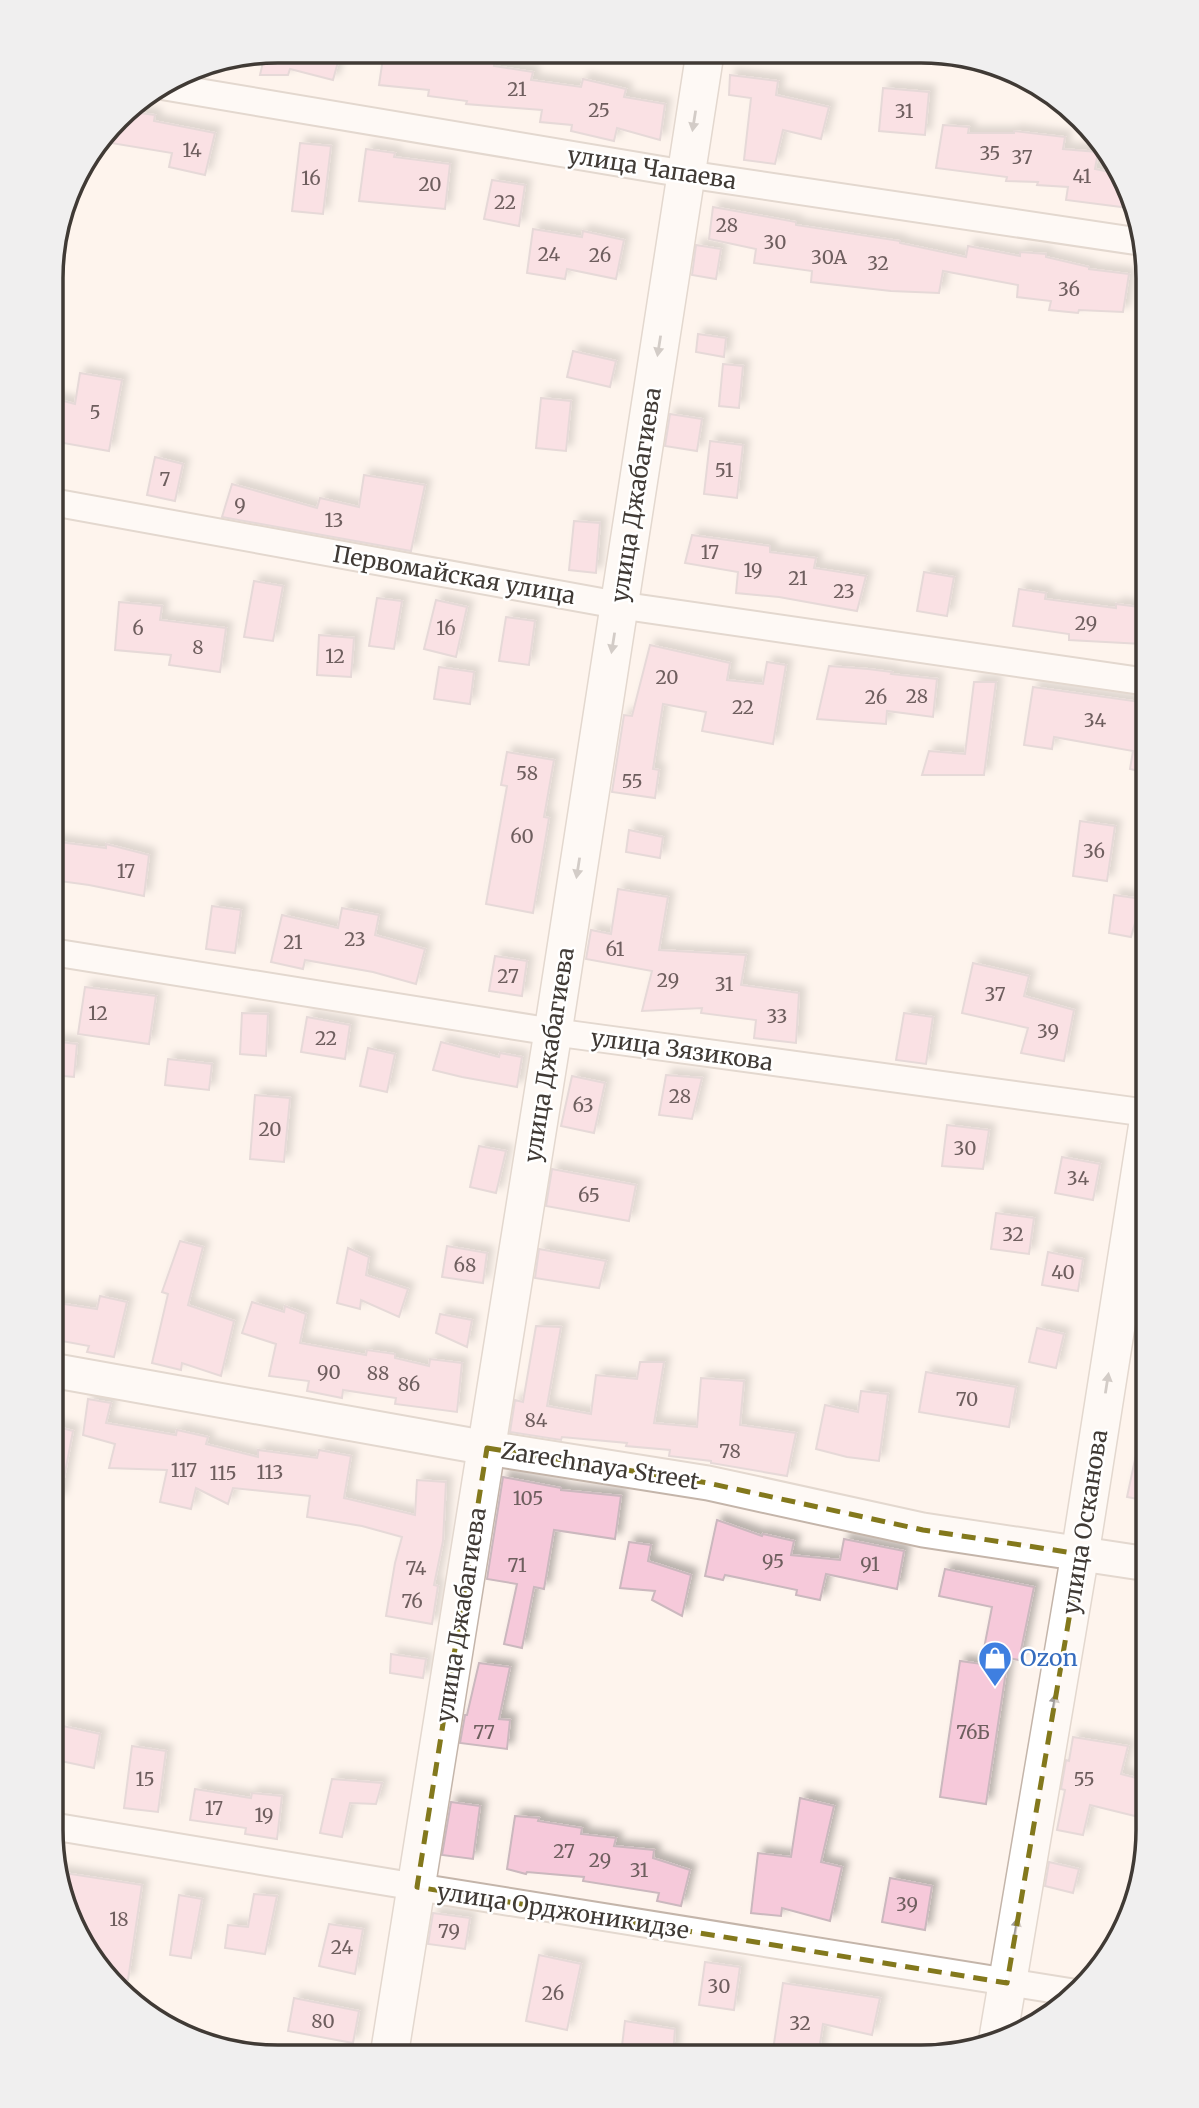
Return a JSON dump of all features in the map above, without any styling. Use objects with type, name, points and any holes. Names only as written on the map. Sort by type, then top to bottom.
[{"type":"main road","name":"улица Джабагиева","points":[[392,2045],[703,63]]},
{"type":"main road","name":"улица Осканова","points":[[999,2030],[1080,1554],[1136,1199]]},
{"type":"street","name":"улица Чапаева","points":[[177,88],[686,174],[1132,241]]},
{"type":"street","name":"Первомайская улица","points":[[63,504],[618,605],[1136,680]]},
{"type":"street","name":"улица Зязикова","points":[[63,954],[553,1032],[1136,1111]]},
{"type":"street","name":"Zarechnaya Street","points":[[63,1372],[487,1448],[708,1483],[923,1530],[1136,1562]]},
{"type":"street","name":"улица Орджоникидзе","points":[[63,1828],[1064,1991]]},
{"type":"highlighted area","points":[[487,1448],[708,1483],[923,1530],[1080,1554],[1007,1983],[417,1887]]},
{"type":"building","points":[[263,63],[338,63],[333,80],[290,69],[288,75],[260,75]]},
{"type":"building","points":[[382,63],[494,63],[494,66],[533,72],[531,80],[581,87],[583,79],[626,89],[624,97],[665,104],[660,140],[617,128],[614,141],[571,131],[572,125],[540,122],[542,110],[466,104],[467,101],[428,96],[429,90],[379,85]]},
{"type":"building","points":[[730,75],[778,81],[776,95],[829,107],[821,139],[783,130],[775,164],[744,160],[751,98],[729,95]]},
{"type":"building","points":[[883,88],[929,92],[925,135],[879,131]]},
{"type":"building","points":[[140,113],[155,115],[154,121],[215,133],[205,175],[169,167],[172,153],[111,143]]},
{"type":"building","points":[[943,125],[969,127],[968,133],[1014,131],[1065,137],[1063,149],[1095,152],[1098,155],[1095,169],[1108,172],[1124,207],[1066,200],[1068,187],[1006,181],[1007,177],[936,168]]},
{"type":"building","points":[[300,143],[331,146],[323,214],[292,211]]},
{"type":"building","points":[[366,149],[395,153],[394,157],[450,164],[445,209],[359,201]]},
{"type":"building","points":[[492,180],[525,185],[519,226],[484,219]]},
{"type":"building","points":[[713,207],[796,222],[796,225],[900,241],[966,257],[968,246],[1020,256],[1020,252],[1046,254],[1046,257],[1089,269],[1129,274],[1123,312],[1079,310],[1078,313],[1049,310],[1051,301],[1017,297],[1018,285],[943,271],[939,293],[891,291],[811,282],[812,271],[754,263],[756,249],[709,239]]},
{"type":"building","points":[[533,229],[582,237],[583,231],[624,240],[616,279],[567,269],[565,279],[527,273]]},
{"type":"building","points":[[696,245],[721,249],[716,279],[692,275]]},
{"type":"building","points":[[698,334],[726,338],[724,357],[696,352]]},
{"type":"building","points":[[573,351],[616,361],[610,387],[567,377]]},
{"type":"building","points":[[723,364],[743,366],[739,408],[719,406]]},
{"type":"building","points":[[80,373],[122,380],[109,451],[63,443],[63,401],[75,404]]},
{"type":"building","points":[[541,398],[571,401],[566,451],[536,448]]},
{"type":"building","points":[[670,414],[702,419],[697,451],[665,446]]},
{"type":"building","points":[[710,441],[743,445],[737,498],[704,494]]},
{"type":"building","points":[[155,457],[183,464],[175,501],[147,495]]},
{"type":"building","points":[[364,475],[425,485],[411,551],[222,517],[232,484],[317,508],[320,498],[359,507]]},
{"type":"building","points":[[574,521],[600,523],[596,573],[569,570]]},
{"type":"building","points":[[692,535],[770,546],[770,552],[816,558],[814,568],[866,576],[857,611],[779,597],[736,593],[738,572],[685,563]]},
{"type":"building","points":[[924,572],[954,577],[947,616],[917,611]]},
{"type":"building","points":[[254,581],[283,586],[273,641],[244,637]]},
{"type":"building","points":[[1019,589],[1046,593],[1045,599],[1116,608],[1116,604],[1136,607],[1136,644],[1069,640],[1069,634],[1013,626]]},
{"type":"building","points":[[377,598],[402,601],[394,649],[369,646]]},
{"type":"building","points":[[436,600],[467,607],[456,657],[424,649]]},
{"type":"building","points":[[119,602],[162,606],[160,620],[226,628],[220,672],[169,665],[171,655],[115,650]]},
{"type":"building","points":[[506,617],[535,621],[529,665],[499,661]]},
{"type":"building","points":[[319,635],[354,638],[351,677],[317,675]]},
{"type":"building","points":[[650,645],[730,663],[727,680],[763,684],[767,662],[786,665],[773,744],[702,731],[706,712],[663,704],[653,769],[659,770],[655,798],[612,792],[624,715],[632,716]]},
{"type":"building","points":[[829,666],[937,679],[933,717],[887,711],[886,724],[817,719]]},
{"type":"building","points":[[439,667],[474,672],[470,704],[434,699]]},
{"type":"building","points":[[974,682],[996,682],[984,775],[922,775],[929,751],[965,754]]},
{"type":"building","points":[[1033,687],[1136,701],[1136,770],[1130,769],[1133,751],[1054,737],[1052,749],[1024,745]]},
{"type":"building","points":[[507,752],[554,760],[544,817],[549,818],[533,913],[486,904],[507,786],[501,785]]},
{"type":"building","points":[[1080,821],[1115,826],[1107,881],[1073,876]]},
{"type":"building","points":[[629,830],[663,837],[660,858],[626,852]]},
{"type":"building","points":[[63,842],[106,848],[106,844],[149,855],[144,896],[63,881]]},
{"type":"building","points":[[618,889],[668,897],[659,950],[746,955],[741,985],[799,993],[796,1043],[754,1038],[756,1020],[701,1013],[702,1008],[642,1011],[652,971],[586,959],[591,930],[611,934]]},
{"type":"building","points":[[1114,895],[1136,898],[1136,920],[1131,937],[1109,933]]},
{"type":"building","points":[[212,906],[241,910],[235,953],[206,949]]},
{"type":"building","points":[[342,908],[379,915],[375,935],[425,949],[416,984],[373,972],[305,960],[303,969],[271,962],[282,915],[338,928]]},
{"type":"building","points":[[495,956],[527,961],[522,996],[489,991]]},
{"type":"building","points":[[973,963],[1029,976],[1024,996],[1074,1010],[1064,1061],[1021,1053],[1028,1028],[962,1013]]},
{"type":"building","points":[[85,987],[156,996],[149,1044],[78,1034]]},
{"type":"building","points":[[242,1013],[268,1014],[266,1056],[240,1054]]},
{"type":"building","points":[[904,1013],[933,1017],[926,1064],[896,1060]]},
{"type":"building","points":[[307,1017],[350,1025],[345,1059],[301,1052]]},
{"type":"building","points":[[63,1042],[77,1044],[74,1077],[63,1076]]},
{"type":"building","points":[[441,1042],[499,1057],[500,1053],[522,1057],[517,1087],[433,1070]]},
{"type":"building","points":[[368,1048],[395,1054],[387,1092],[360,1086]]},
{"type":"building","points":[[168,1059],[212,1064],[209,1090],[165,1085]]},
{"type":"building","points":[[666,1075],[702,1078],[692,1119],[659,1115]]},
{"type":"building","points":[[572,1076],[605,1083],[594,1133],[561,1126]]},
{"type":"building","points":[[255,1095],[290,1098],[284,1162],[250,1159]]},
{"type":"building","points":[[947,1125],[989,1130],[983,1169],[942,1166]]},
{"type":"building","points":[[479,1146],[506,1151],[496,1193],[470,1187]]},
{"type":"building","points":[[1062,1157],[1100,1164],[1093,1200],[1055,1193]]},
{"type":"building","points":[[552,1169],[636,1185],[629,1221],[546,1206]]},
{"type":"building","points":[[996,1213],[1034,1218],[1029,1254],[991,1249]]},
{"type":"building","points":[[180,1241],[203,1247],[188,1305],[234,1321],[221,1376],[182,1363],[181,1370],[152,1363],[168,1294],[162,1292]]},
{"type":"building","points":[[447,1246],[487,1253],[483,1283],[442,1277]]},
{"type":"building","points":[[348,1248],[369,1257],[366,1275],[408,1289],[399,1317],[361,1300],[360,1309],[337,1303]]},
{"type":"building","points":[[539,1249],[606,1261],[599,1288],[535,1278]]},
{"type":"building","points":[[1048,1252],[1083,1259],[1078,1291],[1042,1285]]},
{"type":"building","points":[[100,1296],[127,1302],[114,1357],[87,1352],[89,1346],[63,1341],[63,1304],[97,1309]]},
{"type":"building","points":[[252,1302],[284,1312],[285,1306],[306,1314],[300,1343],[366,1355],[367,1350],[395,1354],[395,1358],[429,1366],[430,1359],[462,1363],[457,1412],[395,1404],[396,1398],[343,1390],[342,1398],[307,1391],[309,1381],[269,1376],[276,1344],[242,1333]]},
{"type":"building","points":[[440,1314],[472,1320],[467,1347],[436,1333]]},
{"type":"building","points":[[536,1326],[561,1327],[547,1406],[591,1414],[596,1375],[637,1379],[640,1362],[664,1362],[654,1423],[697,1427],[701,1378],[744,1381],[740,1425],[796,1433],[787,1476],[669,1456],[670,1450],[626,1446],[627,1443],[562,1437],[561,1440],[510,1432],[515,1400],[523,1402]]},
{"type":"building","points":[[1037,1328],[1064,1334],[1056,1368],[1029,1362]]},
{"type":"building","points":[[926,1372],[1016,1387],[1009,1427],[919,1412]]},
{"type":"building","points":[[861,1391],[888,1394],[879,1461],[816,1449],[825,1405],[858,1412]]},
{"type":"building","points":[[88,1399],[111,1403],[106,1423],[176,1435],[177,1430],[208,1437],[206,1444],[258,1457],[258,1450],[317,1458],[319,1450],[351,1456],[344,1498],[415,1515],[417,1480],[446,1482],[443,1541],[434,1585],[438,1586],[432,1624],[386,1616],[402,1537],[362,1526],[307,1517],[310,1496],[233,1488],[228,1504],[196,1488],[191,1509],[160,1502],[167,1470],[109,1468],[115,1444],[83,1435]]},
{"type":"building","points":[[63,1428],[73,1431],[63,1483]]},
{"type":"building","points":[[1136,1455],[1136,1499],[1127,1497]]},
{"type":"building","points":[[503,1477],[561,1490],[621,1496],[615,1539],[554,1530],[544,1589],[534,1587],[522,1648],[504,1644],[517,1584],[487,1579]]},
{"type":"building","points":[[717,1520],[762,1536],[763,1534],[794,1541],[791,1555],[840,1560],[844,1539],[904,1551],[897,1589],[826,1574],[820,1600],[796,1595],[797,1590],[725,1575],[723,1580],[705,1576]]},
{"type":"building","points":[[629,1542],[651,1545],[648,1561],[691,1575],[682,1616],[652,1600],[655,1591],[620,1588]]},
{"type":"building","points":[[945,1569],[1034,1587],[1019,1660],[1008,1658],[986,1804],[940,1797],[960,1661],[981,1664],[992,1607],[939,1596]]},
{"type":"building","points":[[391,1654],[426,1659],[423,1678],[390,1673]]},
{"type":"building","points":[[479,1663],[510,1667],[499,1719],[510,1720],[507,1749],[460,1743]]},
{"type":"building","points":[[63,1726],[100,1734],[94,1768],[63,1762]]},
{"type":"building","points":[[1073,1737],[1128,1746],[1121,1774],[1136,1778],[1136,1816],[1090,1805],[1083,1835],[1057,1830],[1065,1790],[1061,1789],[1066,1760],[1069,1761]]},
{"type":"building","points":[[132,1746],[166,1751],[158,1812],[124,1808]]},
{"type":"building","points":[[332,1779],[382,1783],[376,1804],[350,1803],[342,1837],[320,1833]]},
{"type":"building","points":[[195,1789],[251,1798],[252,1793],[282,1796],[277,1839],[245,1834],[246,1828],[190,1820]]},
{"type":"building","points":[[800,1798],[834,1806],[821,1862],[842,1867],[830,1921],[782,1908],[781,1916],[751,1913],[758,1853],[791,1857]]},
{"type":"building","points":[[451,1802],[480,1806],[473,1859],[442,1855]]},
{"type":"building","points":[[515,1816],[539,1818],[538,1821],[582,1828],[581,1834],[616,1838],[614,1846],[654,1850],[653,1858],[690,1870],[681,1906],[657,1901],[659,1893],[583,1881],[584,1877],[526,1874],[507,1869]]},
{"type":"building","points":[[1049,1862],[1079,1869],[1073,1893],[1045,1886]]},
{"type":"building","points":[[68,1874],[142,1885],[128,1980],[116,1972],[99,1950],[74,1899]]},
{"type":"building","points":[[890,1878],[932,1886],[925,1930],[882,1922]]},
{"type":"building","points":[[254,1894],[277,1896],[265,1954],[225,1948],[228,1925],[248,1927]]},
{"type":"building","points":[[179,1895],[202,1899],[191,1958],[170,1955]]},
{"type":"building","points":[[433,1913],[470,1918],[465,1949],[428,1944]]},
{"type":"building","points":[[329,1924],[363,1929],[355,1974],[319,1966]]},
{"type":"building","points":[[539,1955],[581,1964],[567,2030],[526,2021]]},
{"type":"building","points":[[705,1962],[740,1967],[734,2010],[699,2005]]},
{"type":"building","points":[[783,1983],[880,1998],[872,2035],[823,2024],[820,2045],[774,2045]]},
{"type":"building","points":[[294,1998],[359,2011],[353,2043],[288,2031]]},
{"type":"building","points":[[625,2021],[675,2029],[674,2045],[622,2045]]},
{"type":"place","name":"Ozon","points":[[995,1688]]}]
